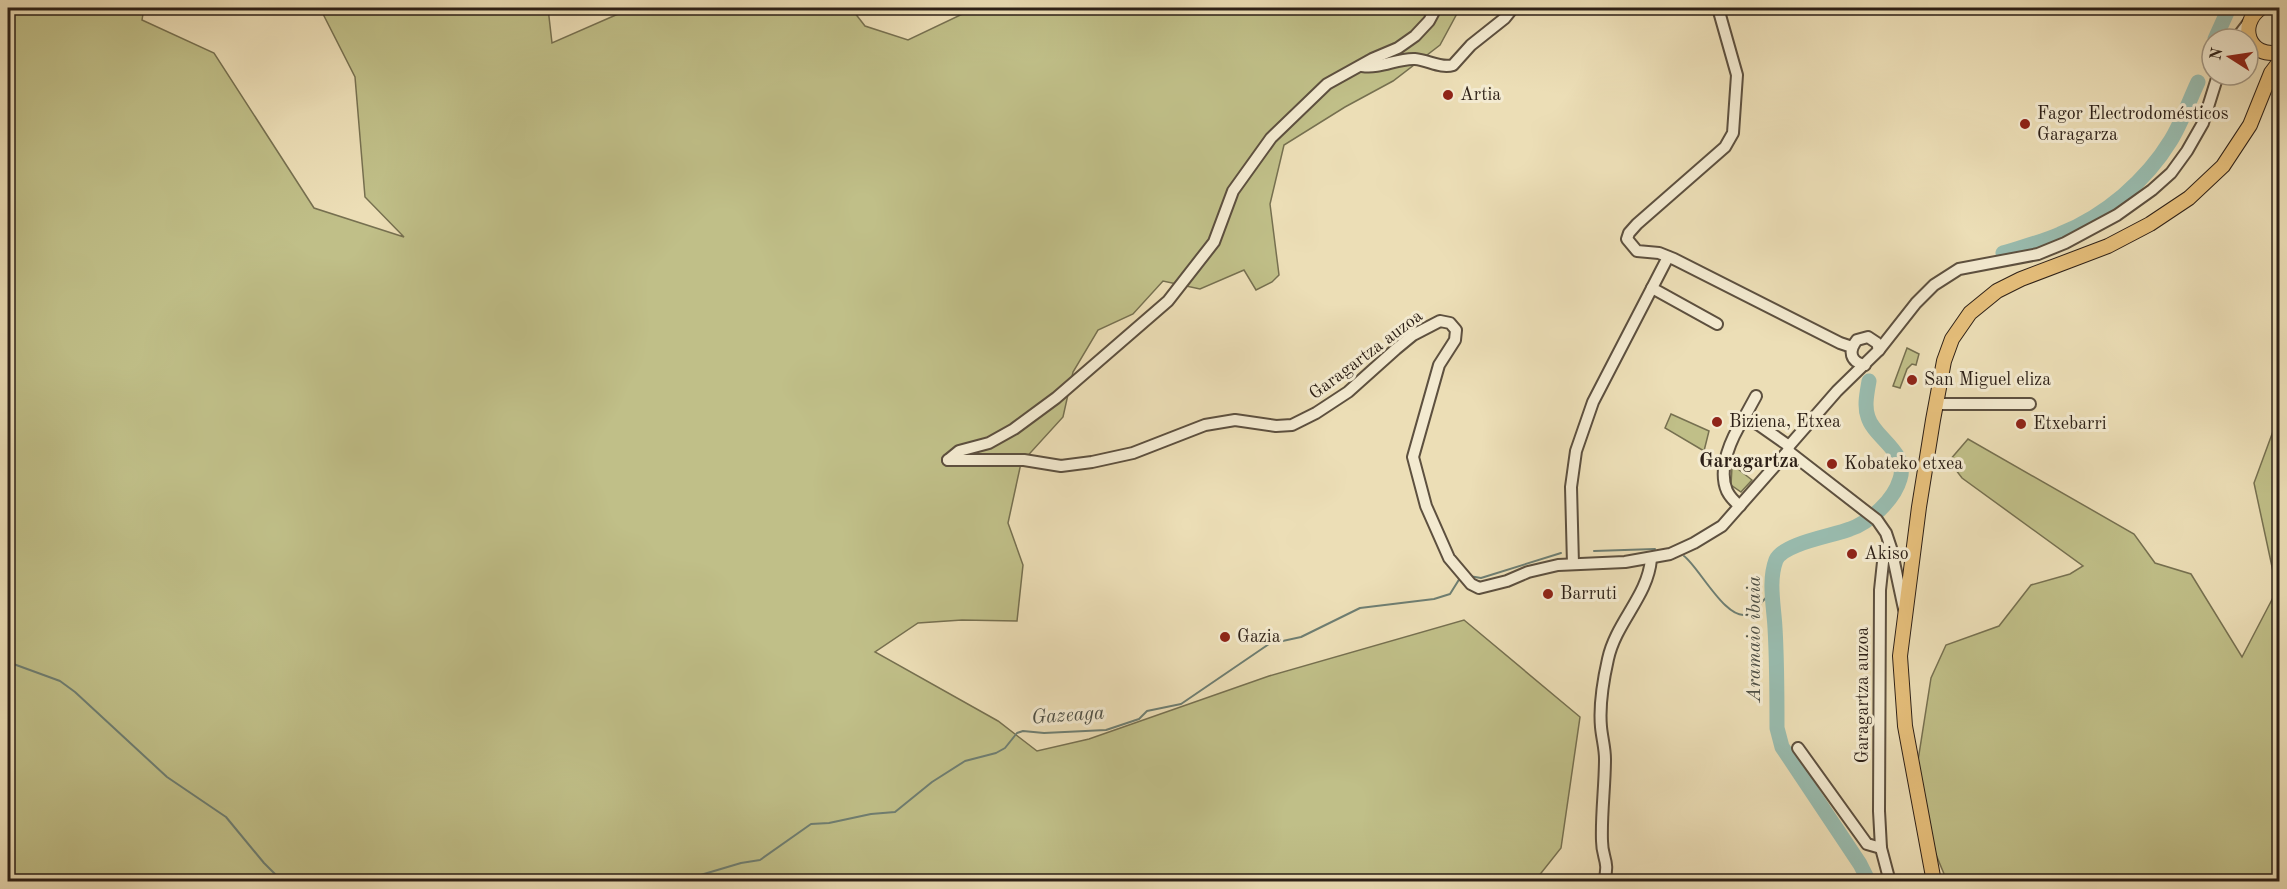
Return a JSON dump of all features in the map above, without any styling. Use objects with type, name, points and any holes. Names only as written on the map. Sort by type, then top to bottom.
[{"type":"main road","points":[[2260,8],[2249,21],[2248,35],[2252,43],[2263,50],[2266,84]]},
{"type":"main road","points":[[1934,882],[1905,726],[1900,684],[1901,635],[1936,404],[1944,361],[1952,339],[1982,301],[1997,291],[2021,279],[2130,236],[2189,198],[2223,166],[2250,125],[2266,84],[2280,61]]},
{"type":"street","points":[[1362,66],[1416,36],[1429,21],[1436,8]]},
{"type":"street","points":[[1362,66],[1371,68],[1416,59],[1445,66],[1453,65],[1471,45],[1505,18],[1513,8]]},
{"type":"street","points":[[1718,8],[1737,80],[1733,133],[1725,147],[1629,233],[1627,239],[1637,251],[1659,253],[1668,257],[1852,347]]},
{"type":"street","points":[[2245,27],[2249,21]]},
{"type":"street","name":"Garagartza auzoa","points":[[1362,66],[1327,84],[1271,138],[1233,191],[1214,242],[1168,301],[1056,398],[1014,429],[989,443],[959,451],[948,460],[1024,460],[1061,466],[1133,453],[1205,425],[1235,420],[1276,426],[1292,425],[1316,413],[1348,392],[1413,335],[1440,321],[1450,323],[1456,330],[1455,340],[1439,364],[1413,457],[1426,506],[1449,558],[1471,584],[1479,588],[1558,565],[1651,559],[1670,554],[1694,543],[1722,526],[1836,391],[1865,364]]},
{"type":"street","points":[[1879,350],[1873,339],[1859,338],[1852,347],[1853,360],[1865,364],[1879,350],[1916,303],[1934,285],[1959,269],[2038,254],[2065,243],[2118,215],[2152,190],[2171,173],[2187,151],[2203,123],[2214,87]]},
{"type":"street","points":[[1574,564],[1571,487],[1575,453],[1593,402],[1668,257]]},
{"type":"street","points":[[1652,288],[1717,324]]},
{"type":"street","points":[[1740,506],[1728,494],[1725,471],[1732,441],[1756,396]]},
{"type":"street","points":[[1936,404],[2030,404]]},
{"type":"street","points":[[1744,418],[1759,425],[1877,520],[1886,533],[1905,610]]},
{"type":"street","name":"Garagartza auzoa","points":[[1889,544],[1883,562],[1880,590],[1879,811],[1881,848],[1890,882]]},
{"type":"street","points":[[1604,882],[1608,864],[1601,843],[1605,760],[1601,725],[1603,687],[1613,642],[1642,590],[1648,576],[1651,559]]},
{"type":"street","points":[[1798,748],[1867,844],[1881,848]]},
{"type":"shaded area","points":[[8,8],[144,8],[142,20],[214,53],[314,208],[404,237],[365,197],[355,77],[320,8],[548,8],[552,43],[625,11],[624,8],[851,8],[865,26],[908,40],[975,8],[1460,8],[1440,45],[1393,81],[1345,107],[1284,145],[1270,204],[1279,275],[1272,282],[1256,290],[1244,270],[1200,289],[1163,281],[1133,314],[1098,330],[1073,372],[1063,417],[1021,463],[1008,523],[1023,565],[1017,621],[962,620],[918,623],[875,652],[998,721],[1037,751],[1089,739],[1269,676],[1464,620],[1580,717],[1561,848],[1534,882],[8,881]]},
{"type":"shaded area","points":[[1907,348],[1919,354],[1916,365],[1912,364],[1907,369],[1900,388],[1893,386]]},
{"type":"shaded area","points":[[1671,414],[1709,431],[1704,451],[1665,428]]},
{"type":"shaded area","points":[[2279,415],[2279,881],[1947,881],[1932,845],[1917,767],[1931,678],[1946,645],[1999,626],[2031,585],[2070,574],[2083,566],[1962,478],[1949,461],[1968,439],[2134,534],[2155,563],[2191,574],[2242,657],[2277,590],[2254,483]]},
{"type":"shaded area","points":[[1734,466],[1752,480],[1741,492],[1731,485],[1732,467]]},
{"type":"waterway","name":"Aramaio ibaia","points":[[2220,27],[2229,8]]},
{"type":"waterway","name":"Aramaio ibaia","points":[[2003,253],[2046,240],[2077,226],[2123,196],[2137,183],[2171,140],[2198,82]]},
{"type":"waterway","name":"Aramaio ibaia","points":[[1869,381],[1866,399],[1867,413],[1871,425],[1900,461],[1900,479],[1897,487],[1887,502],[1873,516],[1858,526],[1798,545],[1781,554],[1776,560],[1772,585],[1777,728],[1782,747],[1860,864],[1869,882]]},
{"type":"waterway","name":"Gazeaga","points":[[1594,551],[1655,549]]},
{"type":"waterway","name":"Gazeaga","points":[[1469,576],[1481,578],[1561,553]]},
{"type":"waterway","name":"Gazeaga","points":[[1684,556],[1722,603],[1740,615],[1748,614],[1758,607],[1772,591]]},
{"type":"waterway","name":"Gazeaga","points":[[677,882],[741,863],[760,860],[811,824],[895,812],[932,782],[965,761],[996,753],[1005,748],[1017,733],[1106,730],[1139,719],[1147,711],[1181,704],[1269,644],[1301,637],[1360,608],[1434,599],[1450,594],[1460,578]]},
{"type":"waterway","points":[[8,662],[60,681],[75,692],[167,777],[226,817],[283,882]]},
{"type":"place","name":"Artia","points":[[1448,95]]},
{"type":"place","name":"Fagor Electrodomésticos Garagarza","points":[[2025,124]]},
{"type":"place","name":"San Miguel eliza","points":[[1912,380]]},
{"type":"place","name":"Biziena, Etxea","points":[[1717,422]]},
{"type":"place","name":"Etxebarri","points":[[2021,424]]},
{"type":"place","name":"Kobateko etxea","points":[[1832,464]]},
{"type":"place","name":"Akiso","points":[[1852,554]]},
{"type":"place","name":"Barruti","points":[[1548,594]]},
{"type":"place","name":"Gazia","points":[[1225,637]]},
{"type":"district","name":"Garagartza","points":[[1749,462]]}]
